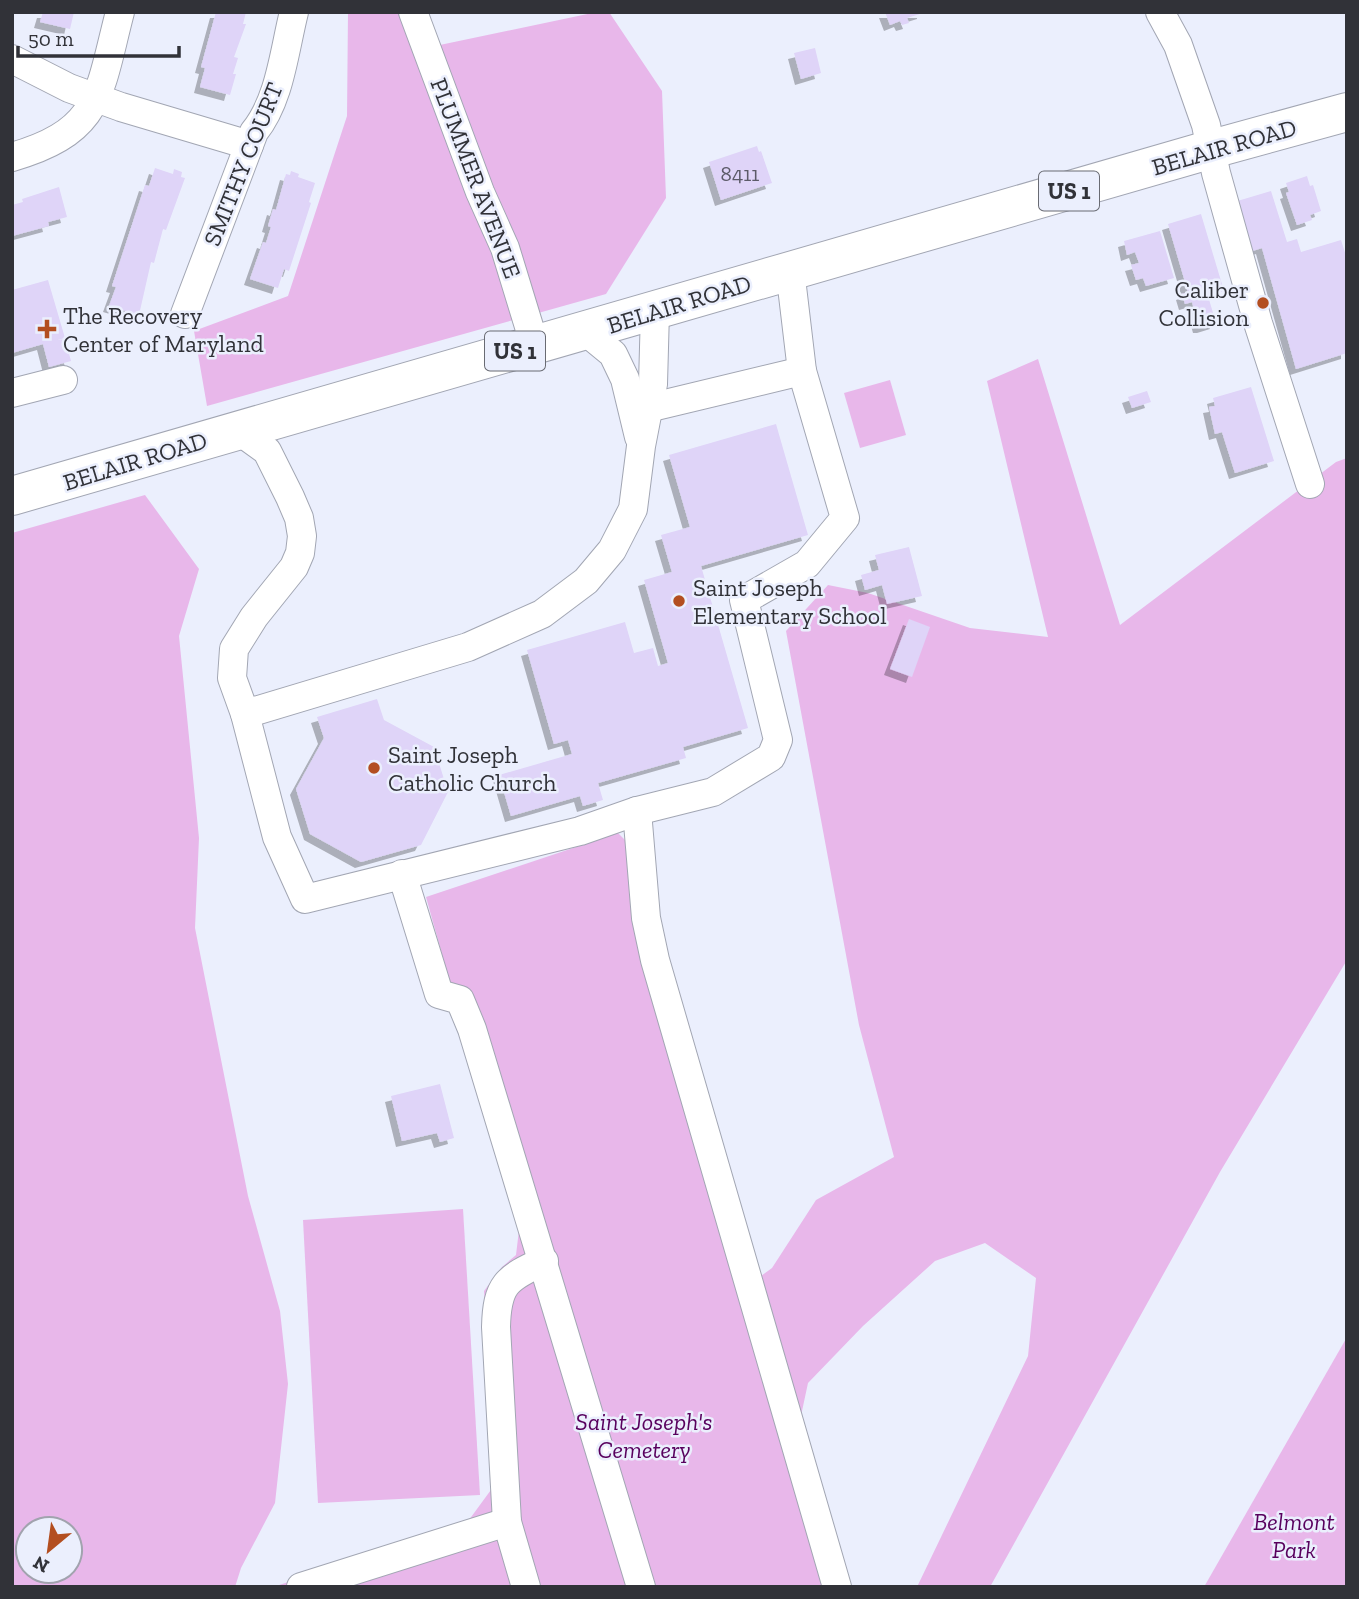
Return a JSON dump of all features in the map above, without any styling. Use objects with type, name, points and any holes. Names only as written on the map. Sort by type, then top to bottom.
[{"type":"highway","name":"BELAIR ROAD","points":[[12,496],[790,270],[1347,112]]},
{"type":"street","points":[[12,157],[60,139],[81,121],[97,98],[120,12]]},
{"type":"street","name":"SMITHY COURT","points":[[184,314],[248,145],[265,119],[272,102],[294,12]]},
{"type":"street","name":"PLUMMER AVENUE","points":[[413,12],[480,192],[505,248],[535,345]]},
{"type":"street","points":[[1160,12],[1178,45],[1206,125],[1216,173],[1258,323],[1310,484]]},
{"type":"street","points":[[12,59],[69,88],[248,145]]},
{"type":"street","points":[[238,430],[267,451],[299,518],[302,536],[300,553],[294,567],[254,617],[234,649],[232,678],[245,714],[277,837],[305,899],[580,831],[638,811],[713,792],[771,757],[779,740],[744,600],[807,564],[845,518],[802,371],[790,270]]},
{"type":"street","points":[[245,714],[468,647],[542,614],[586,581],[612,550],[633,509],[653,384],[655,311]]},
{"type":"street","points":[[585,331],[613,354],[625,379],[641,446]]},
{"type":"street","points":[[648,408],[802,371]]},
{"type":"street","points":[[12,393],[63,380]]},
{"type":"street","points":[[638,811],[646,918],[655,960],[837,1587]]},
{"type":"street","points":[[402,874],[439,994],[460,1000],[472,1029],[641,1587]]},
{"type":"street","points":[[526,1587],[507,1522],[497,1303],[504,1287],[516,1273],[544,1261]]},
{"type":"street","points":[[301,1587],[507,1522]]},
{"type":"green space","points":[[348,12],[401,12],[416,50],[597,12],[609,12],[662,91],[666,198],[606,294],[207,406],[194,331],[288,296],[347,116]]},
{"type":"green space","name":"Saint Joseph's Cemetery","points":[[1038,359],[1120,625],[1336,462],[1347,458],[1347,960],[1220,1172],[990,1587],[917,1587],[1028,1356],[1036,1278],[985,1243],[935,1261],[863,1326],[808,1383],[799,1425],[846,1587],[273,1587],[466,1524],[496,1483],[484,1291],[502,1267],[516,1255],[519,1230],[426,897],[618,833],[631,846],[757,1279],[772,1268],[816,1200],[894,1157],[859,1025],[786,631],[828,585],[868,593],[970,628],[1048,637],[987,381]]},
{"type":"green space","points":[[890,380],[906,435],[860,448],[844,393]]},
{"type":"green space","points":[[145,495],[199,569],[179,636],[199,838],[195,928],[248,1196],[280,1311],[288,1384],[275,1503],[241,1568],[235,1587],[12,1587],[12,533]]},
{"type":"green space","points":[[463,1209],[480,1495],[318,1503],[303,1220]]},
{"type":"green space","name":"Belmont Park","points":[[1347,1337],[1347,1587],[1204,1587]]},
{"type":"building","points":[[43,12],[74,12],[70,29],[40,22]]},
{"type":"building","points":[[216,12],[246,12],[243,24],[246,24],[234,57],[238,58],[230,95],[200,87],[205,68],[201,67]]},
{"type":"building","points":[[885,12],[923,13],[907,18],[909,23],[902,25],[900,21],[890,25]]},
{"type":"building","points":[[815,48],[821,73],[801,79],[794,53]]},
{"type":"building","points":[[757,146],[772,183],[721,200],[709,162]]},
{"type":"building","points":[[155,168],[173,174],[174,169],[182,172],[181,177],[185,178],[166,230],[163,229],[154,263],[151,262],[139,315],[109,306],[116,287],[112,286],[145,185],[149,186]]},
{"type":"building","points":[[291,171],[299,174],[298,177],[315,183],[289,271],[284,269],[278,288],[250,279],[263,242],[266,243],[271,227],[268,226],[273,209],[276,210],[286,174],[290,175]]},
{"type":"building","points":[[1307,176],[1310,186],[1313,185],[1321,211],[1310,215],[1312,220],[1297,225],[1286,193],[1289,192],[1286,183]]},
{"type":"building","points":[[59,187],[67,217],[48,222],[49,226],[12,236],[12,205]]},
{"type":"building","points":[[1271,191],[1287,242],[1297,239],[1301,252],[1341,240],[1347,259],[1347,353],[1296,369],[1262,248],[1249,252],[1234,202]]},
{"type":"building","points":[[1201,214],[1224,291],[1208,296],[1216,323],[1199,327],[1192,302],[1185,304],[1182,294],[1188,292],[1168,224]]},
{"type":"building","points":[[1160,231],[1174,278],[1146,286],[1143,278],[1136,280],[1131,265],[1139,263],[1135,252],[1127,255],[1124,241]]},
{"type":"building","points":[[48,280],[65,338],[57,340],[65,339],[71,361],[49,367],[43,344],[12,353],[12,290]]},
{"type":"building","points":[[1251,387],[1274,461],[1235,473],[1222,432],[1215,434],[1209,407],[1215,406],[1213,398]]},
{"type":"building","points":[[1147,391],[1151,402],[1132,408],[1128,397]]},
{"type":"building","points":[[776,424],[808,535],[701,566],[748,728],[683,747],[686,758],[598,783],[603,800],[583,806],[580,796],[511,816],[499,775],[572,754],[568,740],[554,744],[527,650],[625,622],[634,653],[653,648],[658,666],[668,663],[644,580],[672,572],[661,535],[690,527],[669,455]]},
{"type":"building","points":[[909,547],[922,596],[887,604],[882,585],[865,590],[861,575],[879,570],[875,555]]},
{"type":"building","points":[[909,619],[930,627],[912,677],[890,669]]},
{"type":"building","name":"Saint Joseph Catholic Church","points":[[377,699],[384,720],[434,747],[448,792],[421,845],[361,862],[310,834],[296,789],[324,738],[317,717]]},
{"type":"building","points":[[440,1084],[454,1138],[440,1142],[437,1133],[402,1141],[391,1096]]},
{"type":"place","name":"Caliber Collision","points":[[1263,303]]},
{"type":"place","name":"The Recovery Center of Maryland","points":[[47,329]]},
{"type":"place","name":"Saint Joseph Elementary School","points":[[679,601]]},
{"type":"place","name":"Saint Joseph Catholic Church","points":[[374,768]]}]
